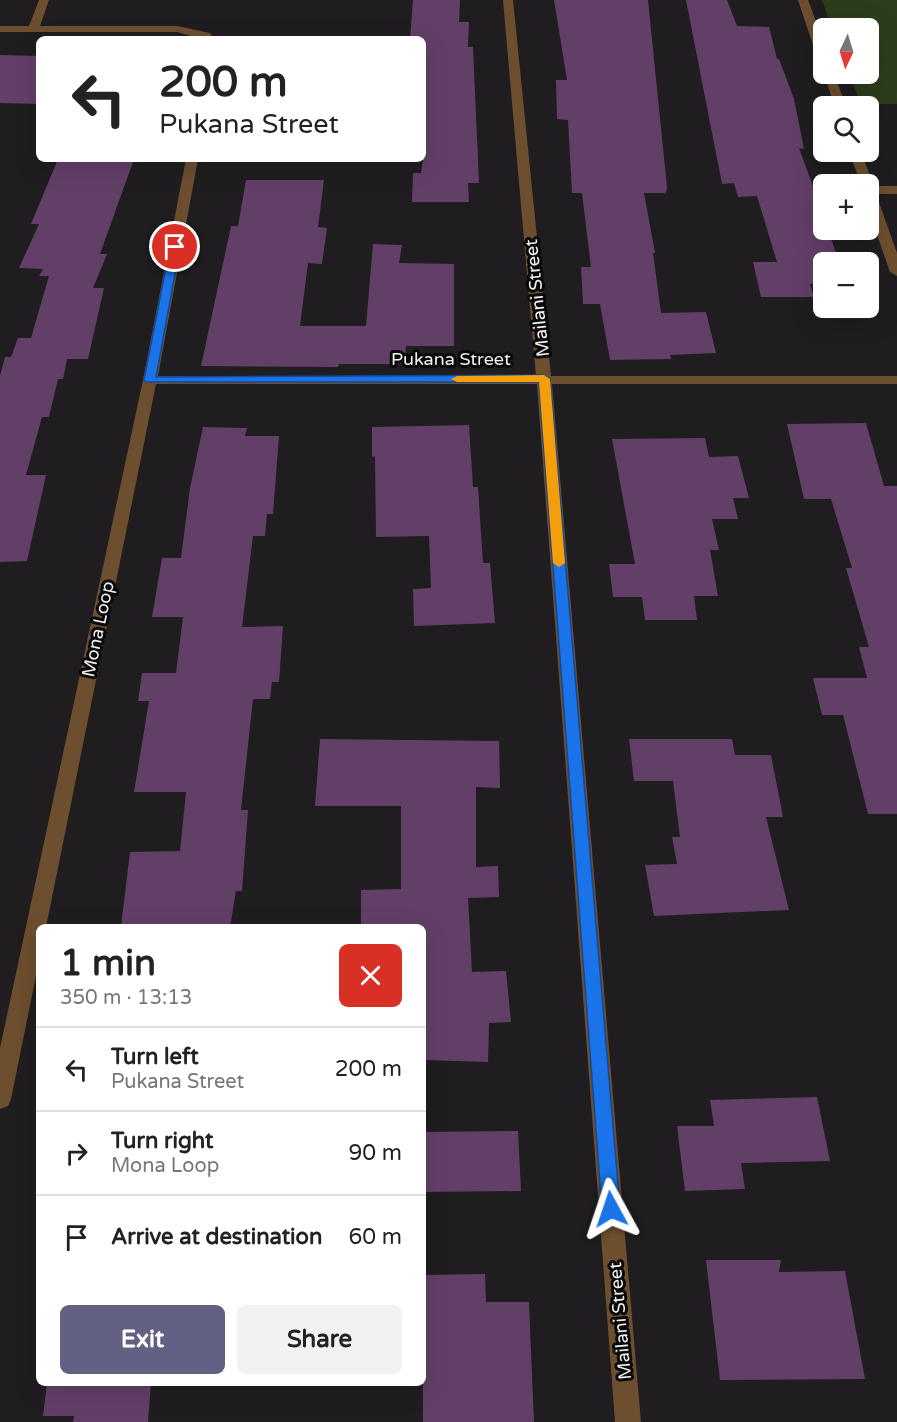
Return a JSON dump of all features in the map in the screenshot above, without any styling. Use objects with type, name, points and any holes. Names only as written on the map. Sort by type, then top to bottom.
[{"type":"street","points":[[33,29],[44,0]]},
{"type":"street","name":"Mailani Street","points":[[508,0],[544,379],[628,1422]]},
{"type":"street","points":[[802,0],[813,30]]},
{"type":"street","points":[[0,29],[177,29],[206,36]]},
{"type":"street","name":"Mona Loop","points":[[37,924],[150,380],[191,162]]},
{"type":"street","points":[[879,190],[897,190]]},
{"type":"street","points":[[879,219],[897,272]]},
{"type":"street","name":"Pukana Street","points":[[150,380],[897,380]]},
{"type":"street","name":"Mona Loop","points":[[0,1099],[36,926]]},
{"type":"green space","points":[[822,0],[897,0],[897,104],[879,104],[879,96],[858,96],[853,84],[879,84],[879,18],[828,18]]},
{"type":"building","points":[[413,0],[460,0],[459,22],[469,22],[468,47],[473,47],[479,183],[468,183],[469,202],[412,202],[413,173],[421,173],[423,162],[426,162],[426,36],[410,36]]},
{"type":"building","points":[[554,0],[648,0],[667,187],[666,193],[644,193],[655,253],[653,253],[661,313],[706,312],[716,353],[670,355],[671,359],[610,360],[600,304],[583,304],[581,267],[591,267],[582,193],[572,193],[568,120],[557,119],[556,80],[567,80]]},
{"type":"building","points":[[686,0],[727,0],[737,26],[769,27],[777,59],[779,59],[794,99],[804,149],[799,148],[813,187],[813,240],[831,240],[836,252],[813,252],[813,284],[810,284],[813,297],[761,297],[753,262],[777,262],[757,196],[738,197],[734,183],[722,184]]},
{"type":"building","points":[[0,55],[36,56],[36,104],[0,103]]},
{"type":"building","points":[[57,162],[133,162],[100,254],[107,254],[93,288],[104,288],[88,359],[67,359],[63,379],[58,379],[49,417],[42,417],[26,475],[46,475],[27,561],[0,562],[0,376],[5,357],[11,357],[18,338],[31,338],[49,276],[39,276],[43,269],[19,268],[39,224],[31,224]]},
{"type":"building","points":[[246,180],[324,180],[318,227],[327,228],[322,264],[308,263],[300,326],[366,326],[373,244],[402,245],[399,263],[454,264],[454,346],[406,346],[405,364],[339,364],[338,367],[201,366],[231,226],[238,226]]},
{"type":"building","points":[[866,423],[884,486],[897,486],[897,814],[868,814],[843,715],[822,715],[813,678],[867,678],[859,647],[869,647],[846,568],[852,568],[831,499],[804,499],[787,424]]},
{"type":"building","points":[[469,425],[473,487],[478,487],[483,563],[490,563],[495,623],[414,626],[413,589],[431,588],[429,536],[376,537],[375,456],[372,457],[372,427]]},
{"type":"building","points":[[203,427],[247,428],[245,436],[279,436],[273,514],[267,514],[265,536],[253,536],[242,627],[283,626],[279,682],[272,682],[270,699],[253,699],[241,810],[248,810],[242,891],[236,891],[230,924],[121,924],[130,852],[180,851],[186,792],[134,792],[149,701],[138,701],[142,673],[176,673],[183,617],[152,617],[162,558],[181,558],[190,488]]},
{"type":"building","points":[[705,438],[709,457],[738,456],[749,498],[733,498],[738,519],[712,519],[719,550],[710,550],[718,596],[694,596],[697,620],[645,620],[642,597],[613,597],[609,564],[635,564],[612,439]]},
{"type":"building","points":[[320,739],[499,741],[500,788],[476,787],[476,867],[498,866],[499,897],[468,898],[472,972],[506,971],[511,1022],[489,1023],[488,1062],[426,1060],[426,924],[361,924],[361,890],[401,889],[401,806],[315,806]]},
{"type":"building","points":[[629,739],[732,739],[735,755],[771,755],[783,817],[766,817],[789,910],[654,916],[645,865],[677,864],[672,837],[680,837],[673,781],[634,781]]},
{"type":"building","points":[[817,1097],[830,1161],[741,1163],[745,1189],[685,1191],[677,1126],[714,1126],[710,1100]]},
{"type":"building","points":[[518,1131],[521,1191],[426,1192],[426,1132]]},
{"type":"building","points":[[706,1260],[781,1260],[779,1272],[845,1271],[865,1379],[720,1380]]},
{"type":"building","points":[[485,1274],[486,1302],[529,1302],[534,1422],[423,1422],[423,1386],[426,1386],[426,1275]]},
{"type":"building","points":[[47,1386],[151,1386],[148,1422],[73,1422],[74,1416],[43,1416]]},
{"type":"slow traffic","points":[[457,379],[544,379],[559,563]]},
{"type":"route","points":[[175,247],[150,380],[544,379],[611,1209]]}]
